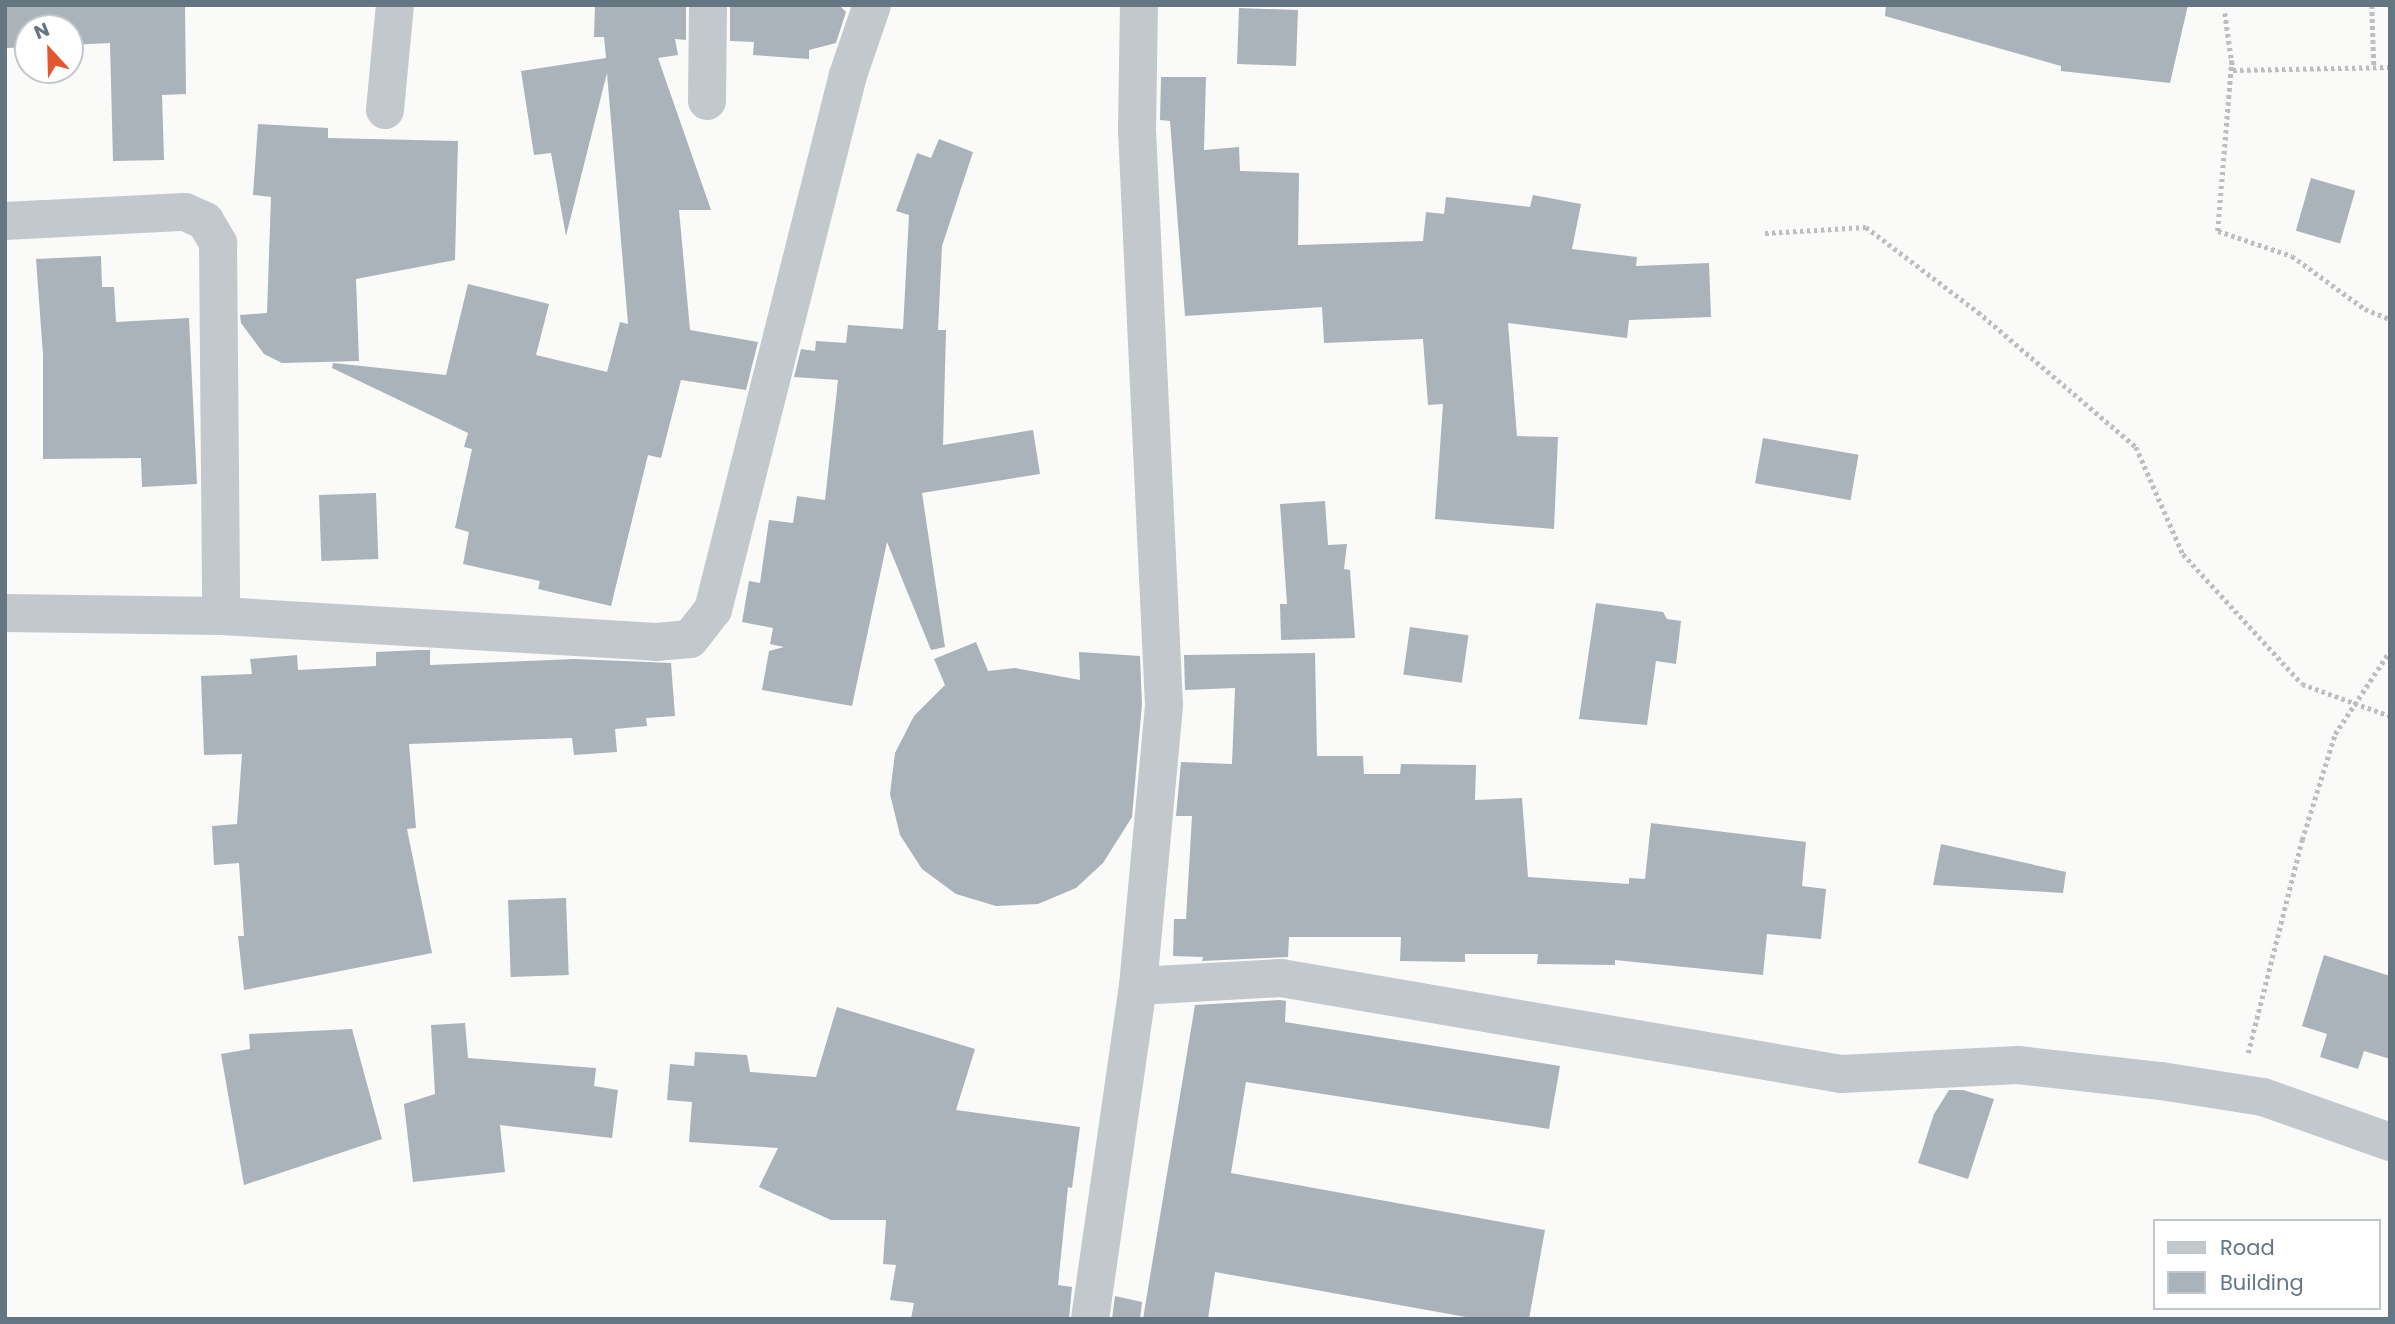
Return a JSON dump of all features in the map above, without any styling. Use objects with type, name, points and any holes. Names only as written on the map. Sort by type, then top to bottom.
[{"type":"street","points":[[385,110],[395,5]]},
{"type":"street","points":[[707,101],[708,5]]},
{"type":"street","points":[[5,613],[221,616],[656,642],[690,639],[713,610],[848,75],[872,5]]},
{"type":"street","points":[[1090,1319],[1138,986],[1164,705],[1137,130],[1139,5]]},
{"type":"street","points":[[5,221],[185,212],[205,221],[218,243],[221,616]]},
{"type":"street","points":[[1138,986],[1281,978],[1842,1074],[2018,1065],[2263,1097],[2390,1142]]},
{"type":"path","points":[[2372,5],[2374,66]]},
{"type":"path","points":[[2225,13],[2233,70],[2390,67]]},
{"type":"path","points":[[2232,61],[2218,231],[2292,256],[2365,309],[2390,319]]},
{"type":"path","points":[[1765,233],[1866,226],[1978,312],[2136,447],[2183,554],[2302,684],[2354,706],[2390,716]]},
{"type":"path","points":[[2236,1093],[2335,734],[2390,651]]},
{"type":"building","points":[[6,5],[185,5],[186,94],[162,95],[164,160],[113,161],[110,43],[84,44],[84,14],[14,14],[14,48],[7,48]]},
{"type":"building","points":[[595,5],[686,5],[686,40],[675,39],[678,55],[658,58],[711,210],[679,210],[690,330],[758,342],[746,390],[681,380],[661,458],[648,455],[611,606],[538,589],[540,581],[463,564],[469,532],[455,528],[472,449],[464,447],[468,433],[332,368],[333,363],[446,375],[468,284],[549,304],[536,355],[607,372],[620,322],[628,324],[607,73],[566,236],[551,153],[534,155],[521,71],[606,58],[604,37],[594,37]]},
{"type":"building","points":[[730,5],[839,5],[846,12],[836,43],[809,50],[809,59],[753,55],[754,42],[730,41]]},
{"type":"building","points":[[1886,5],[2188,5],[2170,83],[2061,71],[2061,66],[1885,16]]},
{"type":"building","points":[[1239,8],[1298,10],[1296,66],[1237,64]]},
{"type":"building","points":[[1161,77],[1206,77],[1204,150],[1239,147],[1240,171],[1299,173],[1298,245],[1423,241],[1426,212],[1444,214],[1446,197],[1530,207],[1533,195],[1581,204],[1572,249],[1637,257],[1636,266],[1709,263],[1711,317],[1629,320],[1627,338],[1508,323],[1517,436],[1558,437],[1554,529],[1435,519],[1443,404],[1428,405],[1423,339],[1324,343],[1322,307],[1185,316],[1170,121],[1160,120]]},
{"type":"building","points":[[258,124],[328,128],[328,138],[458,141],[455,260],[356,279],[359,361],[282,363],[264,354],[241,323],[240,315],[267,313],[271,197],[253,195]]},
{"type":"building","points":[[939,139],[973,152],[942,246],[938,330],[946,330],[943,445],[1033,430],[1040,474],[922,493],[945,647],[931,650],[887,542],[852,706],[762,690],[769,651],[784,647],[770,644],[773,628],[742,622],[749,581],[760,583],[769,520],[793,523],[797,496],[825,500],[838,380],[794,377],[801,349],[815,351],[816,341],[846,343],[848,325],[903,329],[909,215],[896,211],[917,153],[931,158]]},
{"type":"building","points":[[2311,178],[2355,191],[2340,244],[2296,231]]},
{"type":"building","points":[[101,256],[102,287],[114,287],[116,322],[189,318],[197,484],[142,487],[141,458],[43,459],[43,355],[36,259]]},
{"type":"building","points":[[1763,438],[1859,455],[1851,500],[1755,483]]},
{"type":"building","points":[[376,493],[378,559],[321,561],[319,495]]},
{"type":"building","points":[[1325,501],[1328,545],[1347,544],[1344,569],[1350,570],[1355,638],[1281,640],[1280,604],[1287,604],[1280,504]]},
{"type":"building","points":[[1596,603],[1663,612],[1667,619],[1681,621],[1676,664],[1656,661],[1647,725],[1579,719]]},
{"type":"building","points":[[1410,627],[1468,635],[1462,683],[1403,675]]},
{"type":"building","points":[[976,642],[988,671],[1015,668],[1080,680],[1079,652],[1140,656],[1142,704],[1132,817],[1103,863],[1076,888],[1038,904],[996,906],[956,894],[922,869],[900,835],[890,794],[895,753],[914,716],[945,685],[934,659]]},
{"type":"building","points":[[430,650],[430,665],[575,659],[671,663],[675,716],[646,718],[647,726],[615,729],[617,752],[574,755],[572,738],[409,744],[416,828],[407,829],[432,953],[244,990],[238,936],[244,936],[239,863],[214,865],[212,826],[237,824],[242,754],[204,755],[201,676],[252,674],[250,659],[297,655],[298,670],[376,666],[376,652]]},
{"type":"building","points":[[1315,653],[1317,756],[1363,756],[1364,774],[1400,774],[1401,764],[1476,765],[1475,800],[1522,798],[1528,877],[1629,884],[1629,878],[1645,879],[1651,823],[1806,842],[1802,886],[1826,889],[1821,939],[1767,934],[1763,975],[1615,960],[1615,965],[1537,964],[1538,954],[1465,954],[1465,962],[1400,961],[1401,937],[1289,937],[1288,957],[1202,961],[1203,957],[1173,956],[1174,919],[1186,919],[1192,816],[1176,816],[1181,762],[1232,764],[1235,688],[1185,690],[1184,655]]},
{"type":"building","points":[[1941,844],[2066,872],[2063,893],[1933,885]]},
{"type":"building","points":[[566,898],[569,975],[511,977],[508,900]]},
{"type":"building","points":[[2324,955],[2390,976],[2390,1059],[2364,1051],[2358,1069],[2320,1057],[2327,1034],[2302,1026]]},
{"type":"building","points":[[1286,1001],[1285,1022],[1560,1066],[1549,1129],[1246,1082],[1231,1173],[1545,1230],[1529,1319],[1477,1319],[1215,1272],[1208,1319],[1143,1319],[1195,1005]]},
{"type":"building","points":[[837,1007],[975,1049],[956,1110],[1080,1127],[1072,1188],[1068,1187],[1058,1285],[1072,1287],[1069,1319],[911,1319],[914,1303],[890,1300],[896,1265],[883,1264],[886,1220],[831,1220],[759,1187],[778,1148],[689,1142],[692,1102],[667,1100],[670,1064],[694,1066],[695,1052],[747,1055],[750,1072],[816,1077]]},
{"type":"building","points":[[465,1023],[468,1058],[596,1068],[594,1086],[618,1090],[612,1138],[500,1125],[505,1172],[413,1182],[404,1104],[435,1094],[431,1025]]},
{"type":"building","points":[[352,1029],[382,1139],[244,1185],[221,1054],[250,1049],[249,1034]]},
{"type":"building","points":[[1949,1090],[1963,1090],[1994,1099],[1968,1179],[1918,1163],[1934,1114]]},
{"type":"building","points":[[1115,1296],[1142,1302],[1140,1319],[1112,1319]]}]
